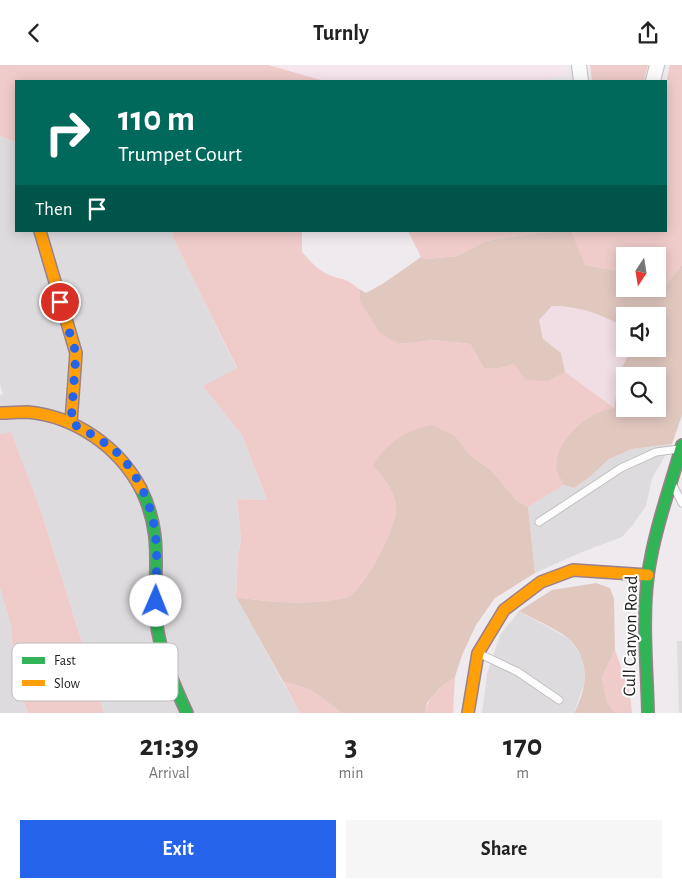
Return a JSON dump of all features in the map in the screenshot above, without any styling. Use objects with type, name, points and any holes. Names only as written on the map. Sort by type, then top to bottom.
[{"type":"street","points":[[579,65],[581,80]]},
{"type":"street","points":[[654,80],[657,65]]},
{"type":"street","points":[[40,232],[76,353],[71,423]]},
{"type":"street","points":[[0,413],[33,413],[71,423],[94,435],[116,452],[130,471],[151,512],[156,546],[158,631],[162,643]]},
{"type":"street","name":"Cull Canyon Road","points":[[648,713],[645,615],[648,575],[658,527],[676,481],[681,447]]},
{"type":"street","points":[[468,713],[478,653],[504,610],[541,582],[574,570],[600,570],[648,575]]},
{"type":"street","points":[[178,689],[187,713]]},
{"type":"lane","points":[[540,522],[622,468],[656,452],[681,447]]},
{"type":"lane","points":[[676,481],[682,503]]},
{"type":"lane","points":[[478,653],[518,672],[559,700]]},
{"type":"shaded area","points":[[0,65],[268,65],[320,80],[15,80],[15,142],[0,136]]},
{"type":"shaded area","points":[[268,65],[562,65],[563,75],[543,80],[320,80]]},
{"type":"shaded area","points":[[590,65],[648,65],[644,80],[592,80]]},
{"type":"shaded area","points":[[670,65],[682,65],[682,265],[666,285],[666,247],[616,247],[616,271],[585,265],[570,232],[667,232],[667,80]]},
{"type":"shaded area","points":[[0,136],[15,142],[15,232],[172,232],[173,238],[237,369],[204,386],[242,435],[267,500],[237,499],[241,539],[238,555],[236,597],[300,713],[104,713],[100,701],[178,701],[178,643],[82,643],[41,511],[11,433],[0,434],[0,395],[3,394],[0,384]]},
{"type":"shaded area","points":[[172,232],[302,232],[302,252],[323,272],[346,280],[359,289],[360,301],[399,344],[434,340],[470,344],[484,368],[500,368],[514,364],[549,381],[565,372],[614,408],[599,412],[587,419],[557,470],[564,485],[528,507],[516,500],[491,470],[470,455],[455,436],[373,464],[394,496],[395,517],[378,557],[362,583],[354,592],[344,598],[320,602],[296,603],[236,597],[238,555],[241,539],[237,499],[267,500],[242,435],[203,386],[237,368],[173,238]]},
{"type":"shaded area","points":[[408,232],[554,232],[486,241],[457,256],[427,259],[421,257]]},
{"type":"shaded area","points":[[571,232],[585,265],[616,271],[616,297],[666,297],[666,285],[682,265],[682,415],[672,444],[632,449],[609,459],[590,477],[574,488],[564,485],[557,471],[559,453],[569,436],[591,416],[614,408],[616,396],[616,417],[666,417],[666,367],[622,367],[628,357],[666,357],[666,307],[616,307],[616,323],[590,312],[572,307],[552,306],[539,320],[543,339],[561,353],[565,372],[549,381],[526,380],[514,364],[500,368],[484,368],[470,344],[434,340],[399,344],[380,333],[360,301],[359,289],[366,293],[421,257],[427,259],[457,256],[486,241],[537,233]]},
{"type":"shaded area","points":[[553,306],[573,306],[616,322],[616,357],[628,357],[622,367],[616,367],[614,408],[565,372],[561,353],[543,339],[539,320]]},
{"type":"shaded area","points":[[431,425],[455,436],[470,455],[491,470],[516,500],[528,507],[535,573],[495,598],[476,625],[462,655],[455,677],[439,689],[427,703],[425,713],[342,713],[311,690],[283,681],[236,597],[296,603],[320,602],[344,598],[354,592],[362,583],[378,557],[395,517],[394,496],[373,465],[391,443],[412,431]]},
{"type":"shaded area","points":[[11,432],[41,511],[82,643],[12,643],[11,626],[0,588],[0,434]]},
{"type":"shaded area","points":[[672,444],[652,478],[646,506],[622,537],[535,573],[528,507],[564,485],[574,488],[590,477],[609,459],[632,449]]},
{"type":"shaded area","points":[[596,583],[610,588],[614,599],[615,650],[602,677],[607,702],[615,713],[574,713],[582,694],[585,675],[584,666],[577,648],[560,633],[519,611],[552,590]]},
{"type":"shaded area","points":[[0,588],[11,626],[12,701],[24,701],[28,713],[0,713]]},
{"type":"shaded area","points":[[519,611],[569,639],[585,661],[584,684],[574,713],[482,713],[487,674],[500,635]]},
{"type":"shaded area","points":[[677,641],[682,641],[682,713],[679,713]]},
{"type":"shaded area","points":[[615,650],[630,693],[632,713],[615,713],[607,702],[602,677]]},
{"type":"shaded area","points":[[455,677],[453,713],[425,713],[432,697]]},
{"type":"shaded area","points":[[283,681],[311,690],[342,713],[300,713]]},
{"type":"shaded area","points":[[24,701],[100,701],[104,713],[28,713]]},
{"type":"traffic: fast","points":[[648,713],[645,626],[648,575],[658,526],[682,445]]},
{"type":"traffic: fast","points":[[141,489],[153,522],[155,538],[155,601],[160,643]]},
{"type":"traffic: fast","points":[[178,692],[187,713]]},
{"type":"traffic: slow","points":[[40,232],[76,353],[71,423]]},
{"type":"traffic: slow","points":[[0,413],[27,412],[45,415],[78,427],[108,447],[121,460],[141,489]]},
{"type":"traffic: slow","points":[[468,713],[478,653],[504,610],[541,582],[573,570],[648,575]]},
{"type":"route","points":[[60,302],[76,353],[71,423],[94,435],[116,452],[143,493],[151,512],[155,529],[156,601]]}]
